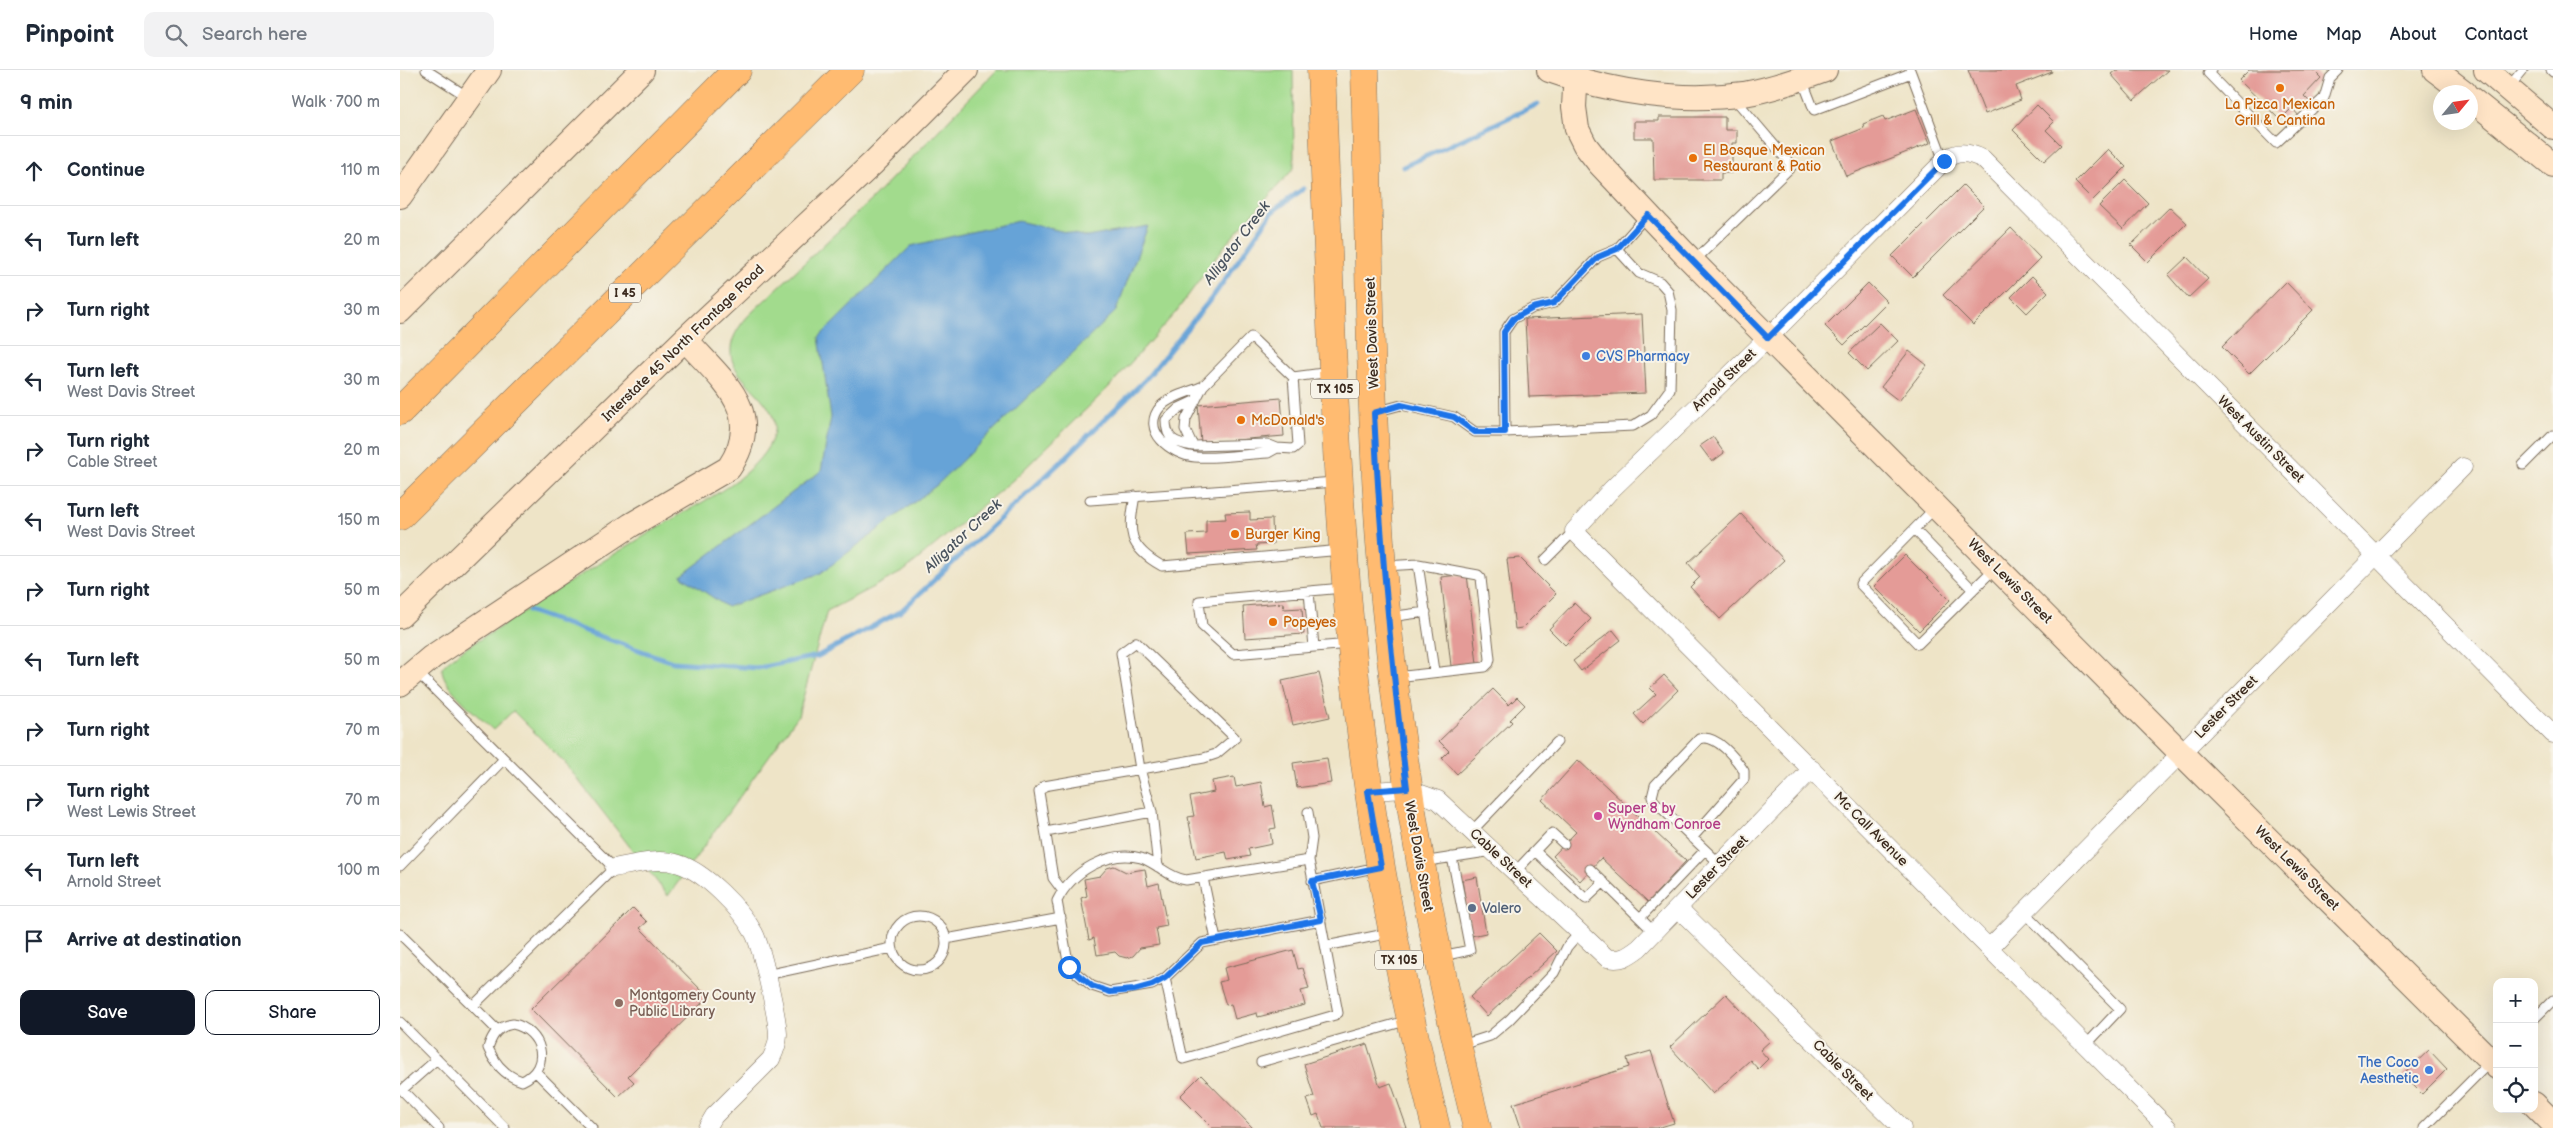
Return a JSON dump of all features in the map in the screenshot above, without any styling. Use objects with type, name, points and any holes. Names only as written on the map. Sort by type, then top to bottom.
[{"type":"main road","points":[[400,411],[737,70]]},
{"type":"main road","name":"I 45","points":[[400,516],[850,70]]},
{"type":"main road","name":"TX 105","points":[[1321,70],[1334,372],[1345,550],[1368,791],[1393,932],[1436,1128]]},
{"type":"main road","points":[[1365,83],[1380,70]]},
{"type":"main road","name":"West Davis Street","points":[[1365,83],[1374,413],[1383,566],[1393,677],[1407,788],[1419,862],[1457,1047],[1477,1128]]},
{"type":"main road","points":[[1334,372],[1353,376],[1365,390],[1374,413]]},
{"type":"street","points":[[400,196],[489,70]]},
{"type":"street","points":[[400,311],[642,70]]},
{"type":"street","name":"Interstate 45 North Frontage Road","points":[[400,616],[685,340],[872,164],[966,70]]},
{"type":"street","points":[[1549,70],[1575,74],[1625,90],[1669,96],[1707,98],[1784,85],[1825,70]]},
{"type":"street","points":[[2435,70],[2455,85]]},
{"type":"street","points":[[2486,70],[2553,127]]},
{"type":"street","name":"West Lewis Street","points":[[1575,74],[1574,107],[1577,129],[1585,145],[1599,163],[1693,262],[1996,568],[2181,753],[2493,1059]]},
{"type":"street","points":[[2478,104],[2553,165]]},
{"type":"street","name":"Arnold Street","points":[[1574,531],[1611,490],[1768,338],[1944,161],[1951,155],[1963,153]]},
{"type":"street","name":"West Austin Street","points":[[1963,153],[1983,159],[2553,734]]},
{"type":"street","points":[[407,677],[631,525],[730,468],[741,447],[744,433],[744,415],[738,399],[685,340]]},
{"type":"street","name":"Lester Street","points":[[1989,948],[2463,467]]},
{"type":"street","name":"Mc Call Avenue","points":[[1574,531],[2168,1128]]},
{"type":"street","name":"Lester Street","points":[[1619,960],[1633,953],[1812,769]]},
{"type":"street","name":"Cable Street","points":[[1368,791],[1407,788],[1438,800],[1607,958],[1619,960]]},
{"type":"street","points":[[614,868],[645,862],[668,862],[678,863],[698,872],[726,898],[754,934],[776,1022],[778,1036],[776,1048],[770,1059],[714,1116],[707,1128]]},
{"type":"street","name":"Cable Street","points":[[1678,908],[1902,1128]]},
{"type":"street","points":[[2538,1108],[2553,1123]]},
{"type":"lane","points":[[426,70],[470,98]]},
{"type":"lane","points":[[2211,70],[2208,73],[2276,142],[2324,98],[2330,78],[2338,70]]},
{"type":"lane","points":[[2507,88],[2523,70]]},
{"type":"lane","points":[[1802,78],[1814,110],[1910,72],[1944,161]]},
{"type":"lane","points":[[1693,262],[1792,166],[1732,95]]},
{"type":"lane","points":[[1505,432],[1504,332],[1513,319],[1533,308],[1554,303],[1598,257],[1617,249],[1648,215]]},
{"type":"lane","points":[[1374,413],[1401,405],[1454,417],[1475,432],[1633,426],[1651,415],[1670,389],[1672,310],[1668,291],[1660,282],[1639,272],[1617,249]]},
{"type":"lane","points":[[1193,446],[1185,429],[1186,419],[1196,400],[1203,386],[1251,337],[1293,377],[1298,445],[1292,449],[1277,448],[1267,444],[1193,446],[1173,441],[1168,436],[1166,420],[1179,408],[1196,400]]},
{"type":"lane","points":[[1293,377],[1334,372]]},
{"type":"lane","points":[[1203,386],[1168,402],[1157,411],[1154,422],[1156,434],[1164,445],[1195,457],[1268,453],[1277,448]]},
{"type":"lane","points":[[2523,465],[2553,435]]},
{"type":"lane","points":[[1090,500],[1341,482]]},
{"type":"lane","points":[[1136,496],[1132,531],[1136,548],[1147,558],[1162,566],[1345,550]]},
{"type":"lane","points":[[1936,507],[1860,584],[1918,644],[1996,568]]},
{"type":"lane","points":[[1915,530],[1973,590]]},
{"type":"lane","points":[[1545,560],[1574,531]]},
{"type":"lane","points":[[1383,566],[1418,564],[1464,571],[1482,578],[1489,663],[1485,667],[1434,671],[1393,677]]},
{"type":"lane","points":[[1418,564],[1434,671]]},
{"type":"lane","points":[[1348,588],[1199,600],[1202,626],[1234,654],[1353,644]]},
{"type":"lane","points":[[1309,592],[1314,647]]},
{"type":"lane","points":[[1388,617],[1426,612]]},
{"type":"lane","points":[[1062,890],[1053,878],[1039,792],[1041,788],[1140,769],[1216,754],[1235,738],[1136,642],[1121,653],[1140,769],[1152,812],[1158,867]]},
{"type":"lane","points":[[407,677],[504,759],[614,868],[473,1006]]},
{"type":"lane","points":[[1692,838],[1744,779],[1744,771],[1738,762],[1716,741],[1709,738],[1699,739],[1655,785],[1652,791],[1654,801],[1692,838],[1720,864]]},
{"type":"lane","points":[[1472,831],[1557,742]]},
{"type":"lane","points":[[400,866],[504,759]]},
{"type":"lane","points":[[1046,832],[1152,812]]},
{"type":"lane","points":[[1165,978],[1183,1059],[1335,1015],[1339,1009],[1309,860],[1312,838],[1308,812]]},
{"type":"lane","points":[[1515,872],[1552,833],[1564,844]]},
{"type":"lane","points":[[1640,918],[1705,850]]},
{"type":"lane","points":[[1419,862],[1492,851]]},
{"type":"lane","points":[[1535,852],[1586,900],[1604,882]]},
{"type":"lane","points":[[1309,860],[1203,878],[1180,880],[1141,858],[1128,857],[1097,862],[1084,870],[1062,890],[1058,900],[1069,967],[1092,986],[1110,992],[1134,990],[1152,985],[1165,978],[1197,946],[1216,940],[1321,920]]},
{"type":"lane","points":[[1438,957],[1470,950],[1452,857]]},
{"type":"lane","points":[[1312,881],[1381,867]]},
{"type":"lane","points":[[1590,869],[1654,932]]},
{"type":"lane","points":[[1203,878],[1216,940]]},
{"type":"lane","points":[[2024,912],[2120,1009],[2086,1045]]},
{"type":"lane","points":[[916,915],[931,918],[937,922],[943,930],[946,939],[942,957],[927,969],[908,968],[900,963],[892,948],[893,933],[896,926],[908,917],[916,915]]},
{"type":"lane","points":[[946,939],[1061,918]]},
{"type":"lane","points":[[1326,946],[1393,932]]},
{"type":"lane","points":[[1457,1047],[1490,1036],[1509,1020],[1554,973],[1567,947],[1580,932]]},
{"type":"lane","points":[[400,934],[497,1030]]},
{"type":"lane","points":[[765,975],[892,948]]},
{"type":"lane","points":[[2538,1015],[2553,1000]]},
{"type":"lane","points":[[1261,1062],[1411,1019]]},
{"type":"lane","points":[[400,1022],[504,1128]]},
{"type":"lane","points":[[513,1024],[521,1026],[530,1033],[541,1052],[541,1063],[536,1072],[522,1081],[513,1078],[501,1069],[488,1048],[497,1030],[504,1025],[513,1024]]},
{"type":"lane","points":[[437,1059],[402,1090],[440,1128]]},
{"type":"lane","points":[[2424,1128],[2493,1063]]},
{"type":"lane","points":[[536,1072],[592,1128]]},
{"type":"green space","points":[[997,70],[1293,70],[1294,168],[1226,244],[1176,312],[1108,388],[1014,479],[904,571],[827,611],[798,716],[668,896],[565,763],[513,711],[493,730],[454,692],[443,675],[442,668],[460,652],[559,588],[728,487],[760,458],[773,436],[773,418],[764,402],[739,374],[732,358],[733,339],[748,316],[872,199]]},
{"type":"water","points":[[1018,221],[1087,237],[1148,226],[1116,311],[937,485],[821,573],[727,607],[681,576],[821,471],[831,417],[819,337],[911,246]]},
{"type":"building","points":[[1968,70],[2051,70],[2052,72],[2016,86],[2021,100],[1985,114]]},
{"type":"building","points":[[2116,70],[2168,70],[2134,100],[2111,74]]},
{"type":"building","name":"La Pizca Mexican Grill & Cantina","points":[[2249,70],[2313,70],[2321,78],[2304,96],[2312,104],[2299,116],[2292,108],[2280,120],[2239,80]]},
{"type":"building","points":[[2037,105],[2054,122],[2046,130],[2061,145],[2044,161],[2013,130]]},
{"type":"building","points":[[1916,109],[1930,143],[1846,176],[1832,141],[1864,128],[1863,124],[1883,116],[1885,121]]},
{"type":"building","name":"El Bosque Mexican Restaurant & Patio","points":[[1659,117],[1725,117],[1725,130],[1737,130],[1737,143],[1732,143],[1732,173],[1721,173],[1721,180],[1654,180],[1653,138],[1634,138],[1634,121],[1659,121]]},
{"type":"building","points":[[2108,149],[2126,167],[2093,200],[2075,182]]},
{"type":"building","points":[[2125,180],[2148,203],[2123,229],[2099,206]]},
{"type":"building","points":[[1963,185],[1984,206],[1913,277],[1892,256]]},
{"type":"building","points":[[2170,207],[2187,223],[2148,262],[2131,245]]},
{"type":"building","points":[[2011,228],[2040,258],[1973,325],[1943,295]]},
{"type":"building","points":[[2187,257],[2208,279],[2188,298],[2168,275]]},
{"type":"building","points":[[2032,276],[2048,292],[2027,313],[2011,297]]},
{"type":"building","points":[[2286,282],[2313,310],[2249,374],[2222,347]]},
{"type":"building","points":[[1868,283],[1887,302],[1844,345],[1825,326]]},
{"type":"building","name":"CVS Pharmacy","points":[[1642,314],[1646,393],[1529,397],[1525,319]]},
{"type":"building","points":[[1880,323],[1898,341],[1867,371],[1849,353]]},
{"type":"building","points":[[1909,351],[1927,365],[1899,401],[1881,387]]},
{"type":"building","name":"McDonald's","points":[[1281,398],[1284,436],[1201,443],[1198,405]]},
{"type":"building","points":[[1713,437],[1724,453],[1712,462],[1700,446]]},
{"type":"building","name":"Burger King","points":[[1250,512],[1250,520],[1272,519],[1273,544],[1256,545],[1257,550],[1189,554],[1187,534],[1206,533],[1206,520],[1226,519],[1225,513]]},
{"type":"building","points":[[1741,514],[1784,560],[1720,619],[1690,587],[1700,577],[1688,563]]},
{"type":"building","points":[[1905,555],[1950,600],[1919,631],[1874,586]]},
{"type":"building","points":[[1520,558],[1556,594],[1522,628],[1515,629],[1507,559]]},
{"type":"building","points":[[1467,574],[1477,664],[1451,666],[1441,577]]},
{"type":"building","name":"Popeyes","points":[[1283,603],[1284,609],[1302,608],[1304,634],[1245,638],[1243,606]]},
{"type":"building","points":[[1574,603],[1591,619],[1565,645],[1549,629]]},
{"type":"building","points":[[1613,630],[1621,640],[1581,671],[1573,661]]},
{"type":"building","points":[[1319,673],[1330,717],[1293,725],[1282,681]]},
{"type":"building","points":[[1664,675],[1678,690],[1643,724],[1634,714],[1656,694],[1650,688]]},
{"type":"building","points":[[1493,689],[1509,705],[1517,697],[1525,705],[1510,720],[1512,722],[1457,774],[1442,758],[1449,751],[1439,741]]},
{"type":"building","points":[[1327,758],[1331,783],[1297,788],[1293,763]]},
{"type":"building","name":"Super 8 by Wyndham Conroe","points":[[1578,760],[1686,861],[1648,902],[1601,858],[1580,881],[1553,856],[1576,832],[1542,800]]},
{"type":"building","points":[[1234,777],[1236,787],[1261,782],[1265,807],[1272,805],[1276,828],[1270,829],[1272,844],[1248,849],[1250,856],[1228,860],[1226,852],[1196,858],[1188,817],[1194,816],[1190,797],[1214,792],[1212,781]]},
{"type":"building","points":[[1114,866],[1126,872],[1145,869],[1148,886],[1159,883],[1167,926],[1156,928],[1159,945],[1140,948],[1133,956],[1127,958],[1119,956],[1115,952],[1097,955],[1094,938],[1089,940],[1081,898],[1087,896],[1084,879],[1100,876],[1107,868]]},
{"type":"building","points":[[1477,877],[1486,933],[1471,936],[1462,880]]},
{"type":"building","name":"Montgomery County Public Library","points":[[633,908],[647,922],[640,928],[708,997],[628,1076],[634,1082],[618,1097],[531,1009]]},
{"type":"building","points":[[1539,933],[1557,951],[1487,1016],[1470,997]]},
{"type":"building","points":[[1293,950],[1298,969],[1303,968],[1309,989],[1301,991],[1305,1005],[1258,1017],[1257,1013],[1235,1019],[1231,1004],[1226,1005],[1219,982],[1227,980],[1224,968]]},
{"type":"building","points":[[1726,994],[1770,1041],[1760,1050],[1768,1059],[1758,1069],[1750,1060],[1713,1094],[1670,1047]]},
{"type":"building","points":[[1367,1044],[1380,1087],[1391,1083],[1407,1128],[1323,1128],[1318,1114],[1313,1116],[1307,1099],[1314,1097],[1304,1064]]},
{"type":"building","points":[[2429,1050],[2447,1069],[2422,1094],[2403,1075]]},
{"type":"building","points":[[1651,1051],[1674,1123],[1657,1128],[1521,1128],[1513,1104],[1629,1067],[1627,1058]]},
{"type":"building","points":[[1201,1075],[1253,1128],[1212,1128],[1180,1096]]},
{"type":"waterway","name":"Alligator Creek","points":[[1403,167],[1538,104]]},
{"type":"waterway","name":"Alligator Creek","points":[[529,611],[673,662],[758,668],[818,656],[901,611],[1064,459],[1146,379],[1214,295],[1273,211],[1303,189]]},
{"type":"place","name":"La Pizca Mexican Grill & Cantina","points":[[2280,88]]},
{"type":"place","name":"El Bosque Mexican Restaurant & Patio","points":[[1693,158]]},
{"type":"place","name":"CVS Pharmacy","points":[[1586,356]]},
{"type":"place","name":"McDonald's","points":[[1241,420]]},
{"type":"place","name":"Burger King","points":[[1235,534]]},
{"type":"place","name":"Popeyes","points":[[1273,622]]},
{"type":"place","name":"Super 8 by Wyndham Conroe","points":[[1598,816]]},
{"type":"place","name":"Valero","points":[[1472,908]]},
{"type":"place","name":"Montgomery County Public Library","points":[[619,1003]]},
{"type":"place","name":"The Coco Aesthetic","points":[[2429,1070]]},
{"type":"route","points":[[1069,967],[1092,986],[1110,992],[1134,990],[1152,985],[1171,974],[1202,943],[1321,920],[1312,881],[1381,867],[1368,791],[1407,788],[1393,681],[1380,539],[1374,413],[1401,405],[1454,417],[1475,432],[1505,432],[1504,332],[1513,319],[1533,308],[1554,303],[1598,257],[1617,249],[1648,215],[1768,338],[1944,161]]}]
